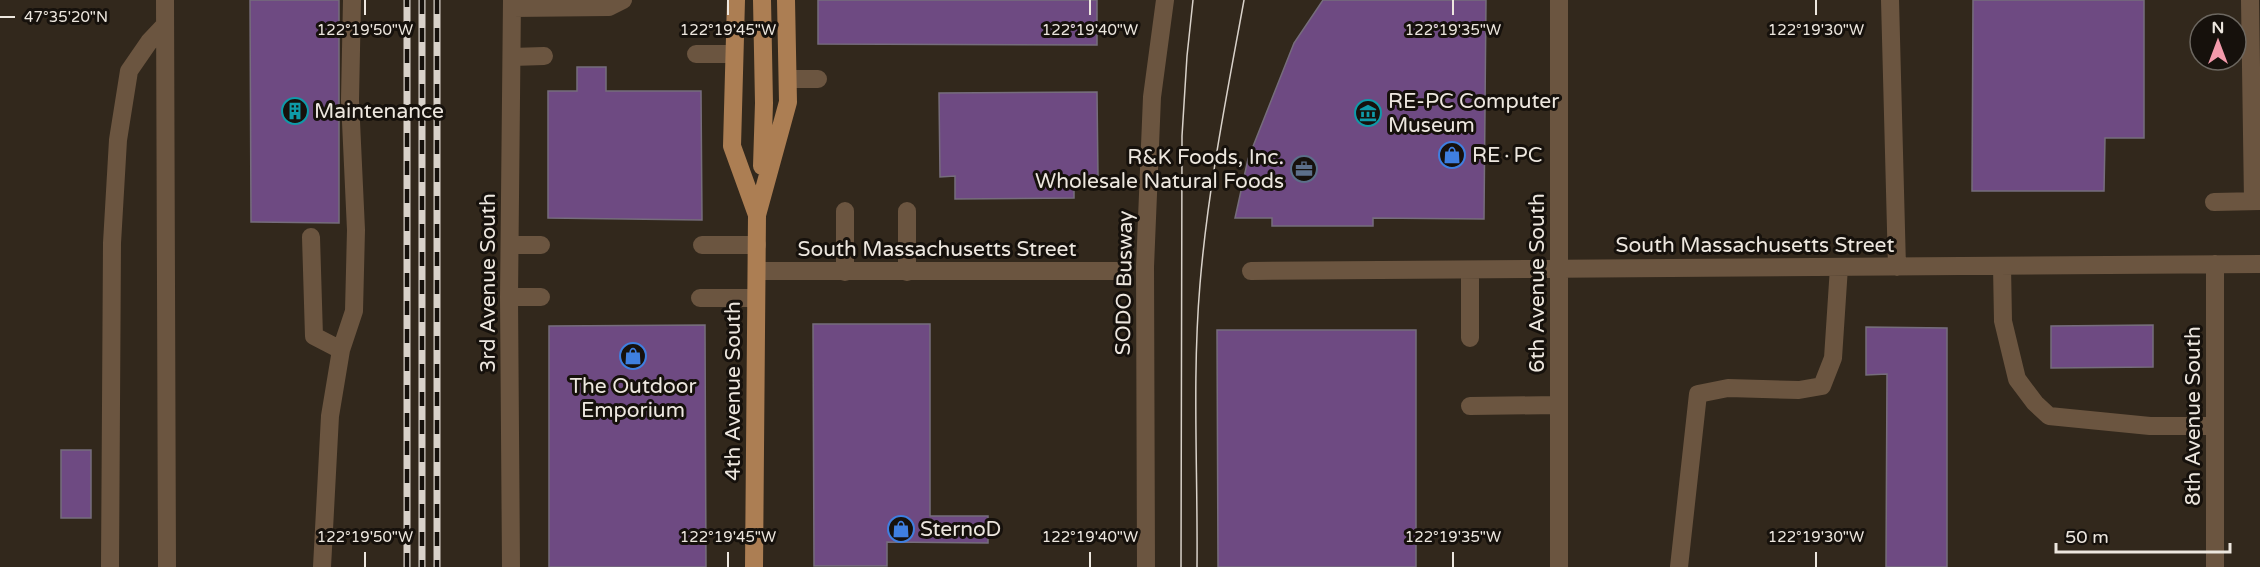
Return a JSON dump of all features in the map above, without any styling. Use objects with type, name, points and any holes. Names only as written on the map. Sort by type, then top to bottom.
[{"type":"main road","points":[[728,0],[735,20]]},
{"type":"main road","name":"4th Avenue South","points":[[736,0],[732,146],[757,215]]},
{"type":"main road","points":[[757,215],[764,148],[762,0]]},
{"type":"main road","name":"4th Avenue South","points":[[754,567],[757,215],[788,102],[786,0]]},
{"type":"street","points":[[165,0],[167,567]]},
{"type":"street","points":[[322,567],[330,416],[341,350],[354,311],[356,230],[350,99],[352,0]]},
{"type":"street","points":[[512,4],[583,4],[609,7],[623,0]]},
{"type":"street","name":"SODO Busway","points":[[1146,567],[1145,267],[1152,97],[1165,0]]},
{"type":"street","name":"6th Avenue South","points":[[1559,0],[1559,567]]},
{"type":"street","points":[[1890,0],[1897,267]]},
{"type":"street","points":[[2214,202],[2257,201],[2250,0]]},
{"type":"street","name":"3rd Avenue South","points":[[511,567],[509,297],[512,4]]},
{"type":"street","points":[[110,567],[112,243],[118,140],[129,71],[149,42],[165,25]]},
{"type":"street","points":[[696,54],[734,54]]},
{"type":"street","points":[[512,57],[544,56]]},
{"type":"street","points":[[788,80],[818,80]]},
{"type":"street","points":[[845,211],[845,272]]},
{"type":"street","points":[[907,211],[907,272]]},
{"type":"street","points":[[311,237],[314,336],[341,350]]},
{"type":"street","points":[[510,245],[541,245]]},
{"type":"street","points":[[702,245],[757,245]]},
{"type":"street","name":"8th Avenue South","points":[[2215,264],[2215,567]]},
{"type":"street","name":"South Massachusetts Street","points":[[1251,271],[2260,264]]},
{"type":"street","points":[[2002,266],[2003,321],[2017,379],[2049,416],[2150,426],[2215,426]]},
{"type":"street","points":[[1679,567],[1698,394],[1728,388],[1799,390],[1822,386],[1833,358],[1839,267]]},
{"type":"street","points":[[1470,270],[1470,338]]},
{"type":"street","name":"South Massachusetts Street","points":[[757,271],[1117,271]]},
{"type":"street","points":[[509,297],[541,297]]},
{"type":"street","points":[[700,297],[756,298]]},
{"type":"street","points":[[1470,406],[1559,405]]},
{"type":"building","name":"Maintenance","points":[[250,0],[339,0],[339,223],[251,222]]},
{"type":"building","points":[[818,0],[1097,0],[1097,45],[818,44]]},
{"type":"building","points":[[1323,0],[1486,0],[1484,219],[1373,218],[1373,226],[1272,226],[1272,218],[1235,218],[1248,159],[1294,43]]},
{"type":"building","points":[[1973,0],[2144,0],[2144,138],[2105,138],[2104,191],[1972,191]]},
{"type":"building","points":[[577,67],[606,67],[606,91],[701,91],[702,220],[548,218],[548,91],[577,91]]},
{"type":"building","points":[[1097,92],[1098,177],[1074,177],[1074,198],[955,199],[955,176],[940,177],[939,93]]},
{"type":"building","points":[[813,324],[930,324],[930,516],[988,516],[988,543],[887,542],[887,566],[814,566]]},
{"type":"building","points":[[705,325],[706,567],[549,567],[549,326]]},
{"type":"building","points":[[2153,325],[2153,367],[2051,368],[2051,326]]},
{"type":"building","points":[[1866,327],[1947,328],[1947,567],[1886,567],[1887,374],[1866,375]]},
{"type":"building","points":[[1217,330],[1416,330],[1416,567],[1218,567]]},
{"type":"building","points":[[61,450],[91,450],[91,518],[61,518]]},
{"type":"tram line","points":[[1181,567],[1182,136],[1193,0]]},
{"type":"tram line","points":[[1197,567],[1196,390],[1200,284],[1213,177],[1244,0]]},
{"type":"railway","points":[[407,0],[407,567]]},
{"type":"railway","points":[[422,0],[422,567]]},
{"type":"railway","points":[[437,0],[437,567]]},
{"type":"place","name":"Maintenance","points":[[295,111]]},
{"type":"place","name":"RE-PC Computer Museum","points":[[1368,113]]},
{"type":"place","name":"RE∙PC","points":[[1452,155]]},
{"type":"place","name":"R&K Foods, Inc. Wholesale Natural Foods","points":[[1304,169]]},
{"type":"place","name":"The Outdoor Emporium","points":[[633,356]]},
{"type":"place","name":"SternoD","points":[[901,529]]}]
